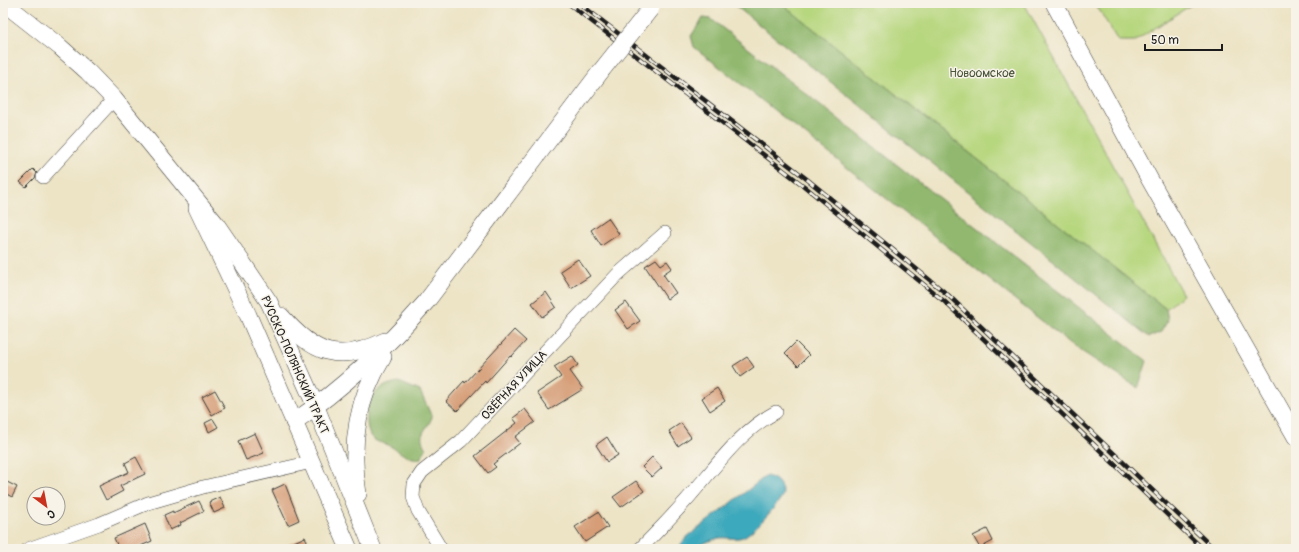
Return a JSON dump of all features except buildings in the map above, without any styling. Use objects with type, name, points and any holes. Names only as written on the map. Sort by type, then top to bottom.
[{"type":"main road","name":"РУССКО-ПОЛЯНСКИЙ ТРАКТ","points":[[4,3],[71,57],[114,99],[165,159],[216,224],[269,302],[316,407],[370,542]]},
{"type":"main road","points":[[1054,3],[1150,180],[1296,437]]},
{"type":"main road","points":[[294,422],[316,407],[364,368],[396,336],[426,302],[653,5]]},
{"type":"main road","name":"РУССКО-ПОЛЯНСКИЙ ТРАКТ","points":[[192,195],[206,229],[248,315],[349,549]]},
{"type":"main road","points":[[269,302],[296,334],[312,346],[326,352],[346,354],[364,351],[396,336]]},
{"type":"main road","points":[[370,542],[354,469],[354,449],[361,406],[374,372],[396,336]]},
{"type":"street","points":[[44,177],[114,99]]},
{"type":"street","name":"ОЗЁРНАЯ УЛИЦА","points":[[441,549],[418,511],[413,497],[414,484],[422,472],[461,441],[617,275],[665,233]]},
{"type":"street","points":[[640,549],[661,528],[742,435],[760,420],[776,412]]},
{"type":"street","points":[[28,549],[99,524],[148,503],[203,487],[312,462]]},
{"type":"green space","points":[[732,3],[781,3],[1166,309],[1168,320],[1161,332],[1149,337]]},
{"type":"green space","name":"Новоомское","points":[[781,3],[1024,3],[1183,295],[1166,309]]},
{"type":"green space","points":[[1095,3],[1194,3],[1135,41],[1118,41]]},
{"type":"green space","points":[[703,18],[711,19],[1147,361],[1138,388],[1075,347],[694,47],[691,36]]},
{"type":"green space","points":[[399,382],[420,391],[432,417],[423,432],[422,439],[426,449],[420,459],[407,456],[388,445],[373,439],[368,430],[367,411],[372,396],[384,386]]},
{"type":"water","points":[[766,476],[773,478],[778,482],[783,494],[781,499],[771,511],[753,530],[740,538],[719,538],[697,547],[681,549],[681,544],[687,537]]},
{"type":"railway","points":[[568,3],[804,186],[945,302],[1203,549]]},
{"type":"railway","points":[[579,3],[808,180],[948,295],[1214,549]]}]
